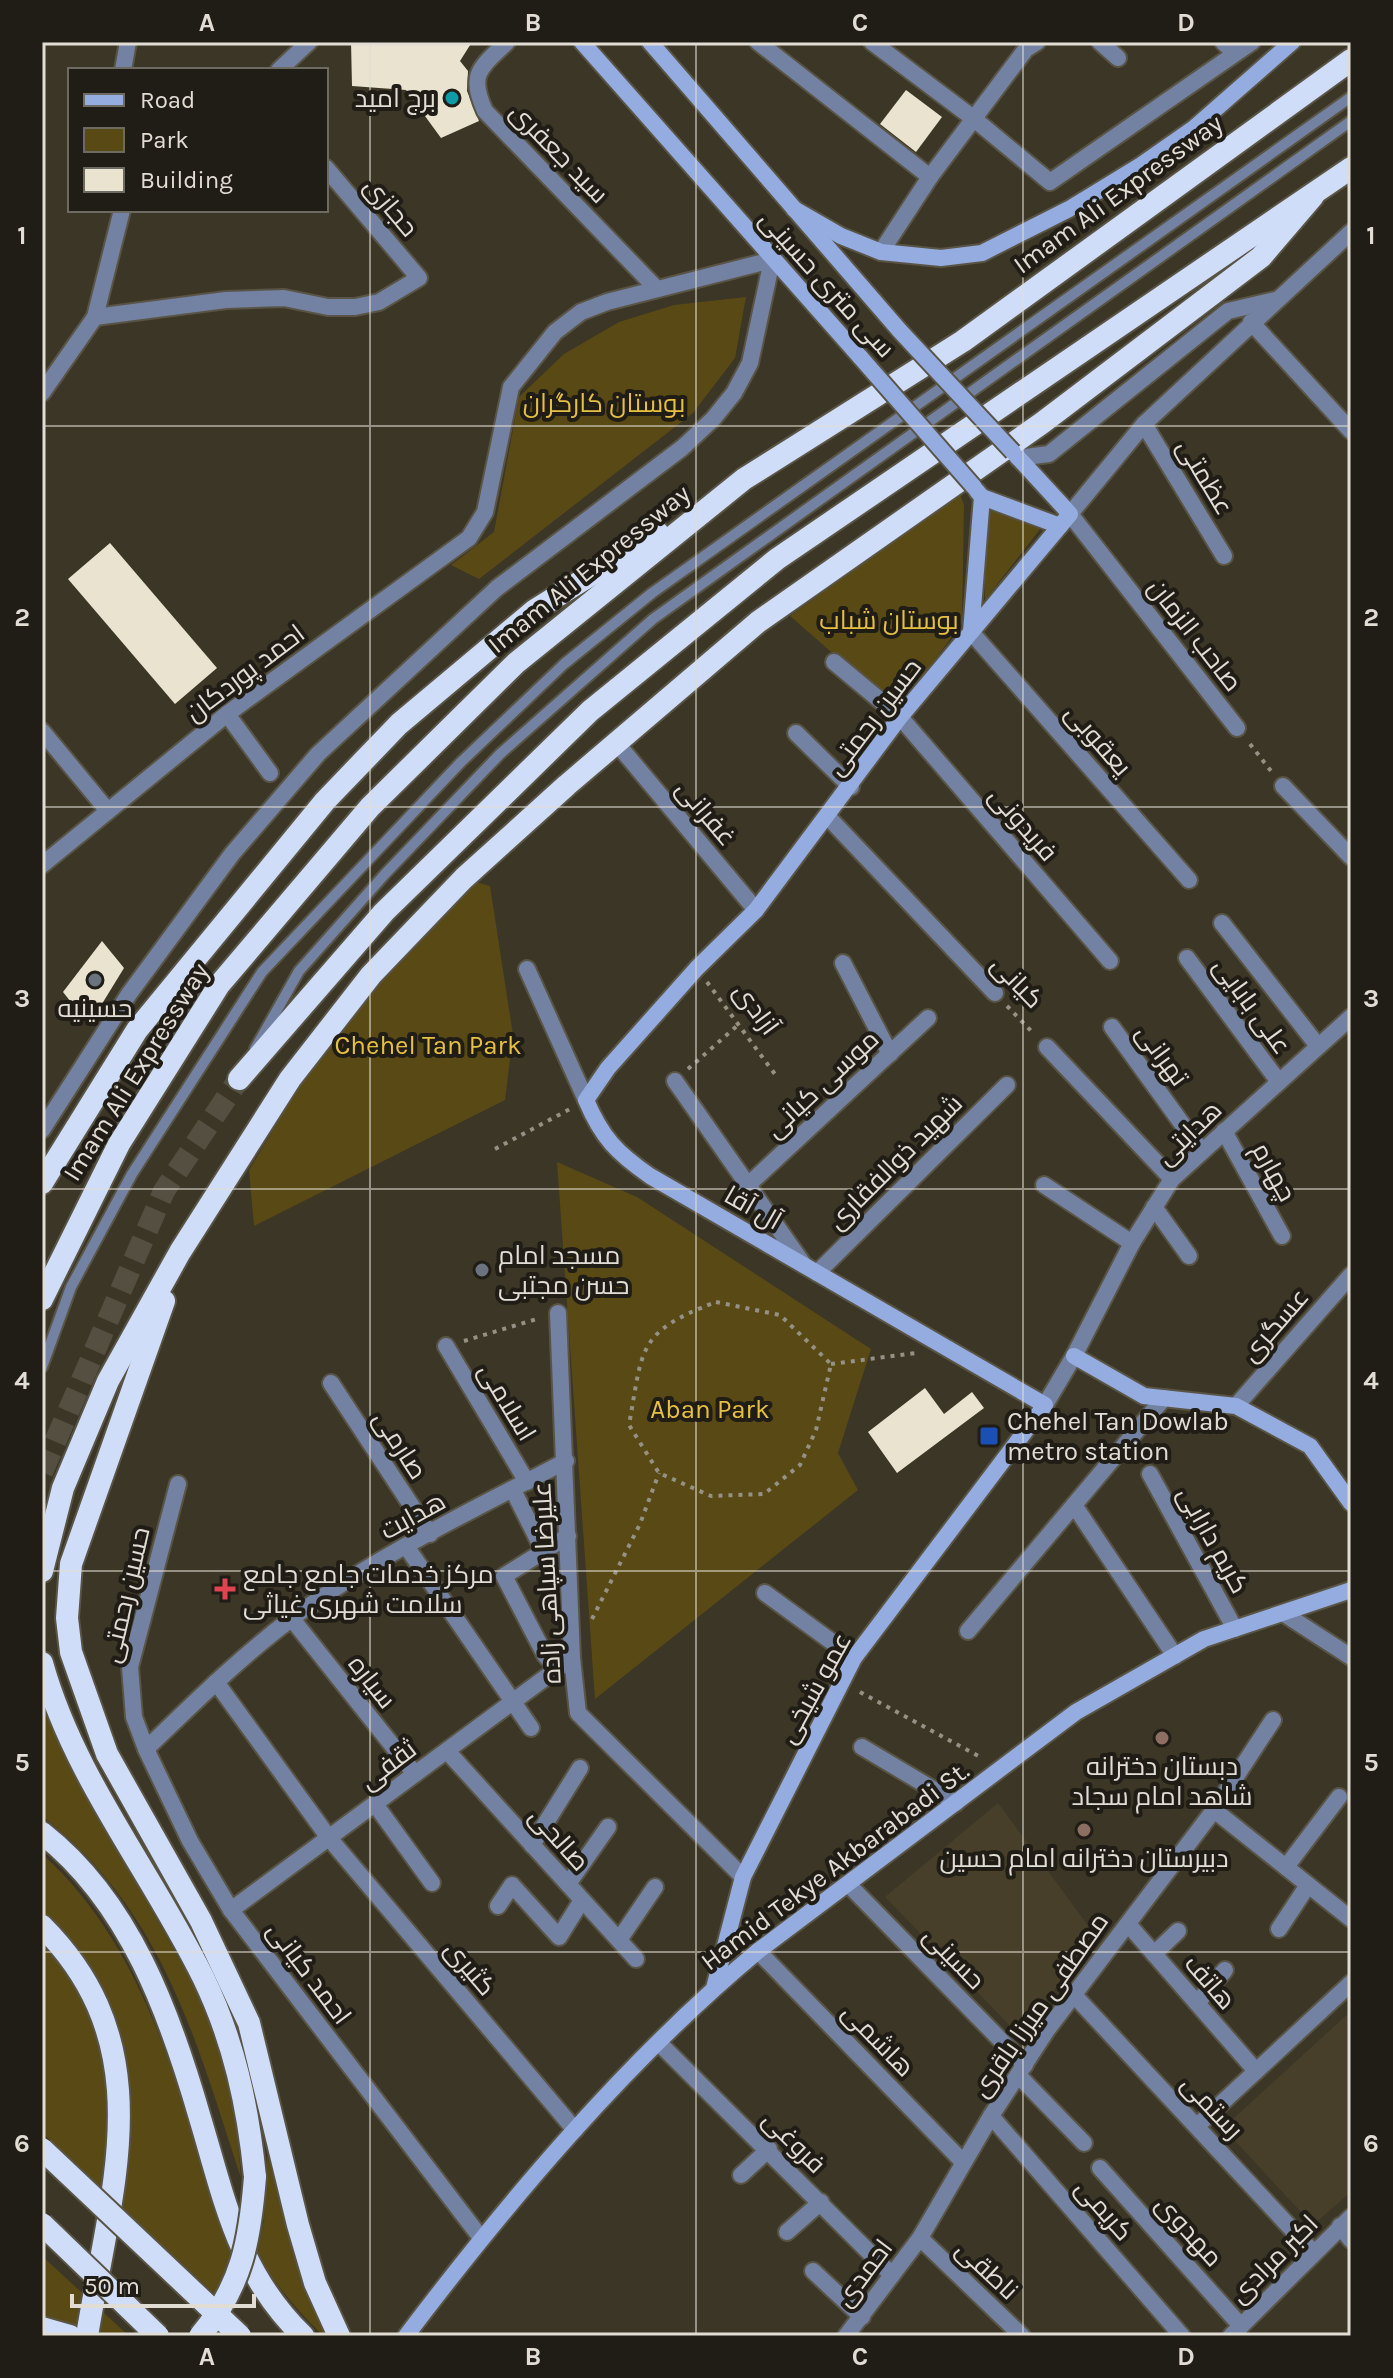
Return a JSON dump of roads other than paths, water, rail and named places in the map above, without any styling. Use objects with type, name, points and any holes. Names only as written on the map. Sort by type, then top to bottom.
[{"type":"highway","name":"Imam Ali Expressway","points":[[42,1299],[119,1144],[219,985],[370,807],[516,663],[744,479],[963,341],[1351,60]]},
{"type":"highway","points":[[241,1076],[384,912],[590,711],[777,559],[1351,168]]},
{"type":"highway","points":[[42,1571],[63,1488],[108,1381],[180,1252],[290,1079],[371,975],[464,878],[578,775],[758,622],[1042,423],[1261,257],[1313,196]]},
{"type":"highway","points":[[44,1179],[137,1030],[325,801],[399,724],[535,610],[744,479]]},
{"type":"highway","points":[[180,1252],[71,1564],[67,1618],[71,1652],[107,1754],[208,1933],[249,2023],[298,2225],[315,2283],[339,2336]]},
{"type":"highway","points":[[42,1663],[63,1726],[104,1806],[203,1976],[240,2075],[255,2177],[250,2237],[232,2290],[200,2336]]},
{"type":"highway","points":[[44,1835],[78,1868],[113,1911],[141,1959],[183,2063],[234,2232],[257,2283],[303,2336]]},
{"type":"highway","points":[[42,1926],[71,1958],[98,2000],[111,2038],[118,2079],[118,2134],[87,2336]]},
{"type":"highway","points":[[42,2149],[240,2336]]},
{"type":"highway","points":[[42,2224],[158,2336]]},
{"type":"highway","points":[[42,2328],[70,2336]]},
{"type":"main road","name":"سی متری حسینی","points":[[582,42],[978,492],[1065,520]]},
{"type":"main road","name":"سی متری حسینی","points":[[650,42],[900,331],[1015,455],[1065,520]]},
{"type":"main road","points":[[794,209],[841,236],[881,252],[941,258],[982,253],[1069,209],[1141,165],[1194,128],[1292,42]]},
{"type":"main road","points":[[971,632],[978,492]]},
{"type":"main road","name":"حسین رحمتی","points":[[586,1100],[608,1068],[697,968],[756,910],[851,787],[900,717],[1065,520]]},
{"type":"main road","name":"آل آقا","points":[[586,1100],[596,1123],[616,1152],[650,1176],[1045,1405]]},
{"type":"main road","points":[[1074,1356],[1144,1396],[1236,1406],[1310,1446],[1351,1503]]},
{"type":"main road","name":"عمو شیخی","points":[[714,1988],[743,1877],[854,1658],[1045,1405]]},
{"type":"main road","name":"Hamid Tekye Akbarabadi St.","points":[[406,2336],[481,2238],[575,2130],[714,1988],[758,1951],[1076,1712],[1204,1639],[1351,1590]]},
{"type":"street","points":[[123,68],[128,42]]},
{"type":"street","points":[[281,68],[309,42]]},
{"type":"street","name":"سید جعفری","points":[[507,42],[479,69],[474,89],[485,111],[656,288]]},
{"type":"street","points":[[758,42],[930,177]]},
{"type":"street","points":[[872,42],[973,118],[1050,182],[1229,48],[1252,42]]},
{"type":"street","points":[[881,252],[973,118],[1026,49],[1037,42]]},
{"type":"street","points":[[1100,42],[1118,58]]},
{"type":"street","name":"حجازی","points":[[95,317],[226,300],[284,298],[328,307],[355,307],[389,297],[419,278],[328,170]]},
{"type":"street","points":[[42,393],[95,317],[121,212]]},
{"type":"street","name":"حسین رحمتی","points":[[1065,520],[1144,424],[1351,232]]},
{"type":"street","points":[[42,1130],[129,994],[232,854],[318,754],[497,588],[682,448],[713,419],[734,393],[750,363],[772,260],[656,288]]},
{"type":"street","name":"احمد پوردکان","points":[[42,865],[227,714],[469,538],[480,524],[511,387],[555,332],[581,312],[656,288]]},
{"type":"street","points":[[1015,455],[1049,454],[1228,311],[1276,299]]},
{"type":"street","points":[[1251,322],[1351,431]]},
{"type":"street","name":"عظمتی","points":[[1144,424],[1224,556]]},
{"type":"street","name":"صاحب الزمان","points":[[1065,520],[1237,728]]},
{"type":"street","name":"یعقوبی","points":[[971,632],[1189,880]]},
{"type":"street","name":"فریدونی","points":[[834,662],[900,717],[1110,961]]},
{"type":"street","points":[[227,714],[270,773]]},
{"type":"street","points":[[42,731],[108,811]]},
{"type":"street","points":[[796,733],[851,787]]},
{"type":"street","name":"غفرانی","points":[[619,746],[756,910]]},
{"type":"street","points":[[1283,786],[1351,857]]},
{"type":"street","name":"کیانی","points":[[828,817],[995,993]]},
{"type":"street","points":[[1222,923],[1318,1046]]},
{"type":"street","name":"علی بابایی","points":[[1187,958],[1279,1082]]},
{"type":"street","points":[[843,963],[890,1054]]},
{"type":"street","name":"آل آقا","points":[[527,969],[586,1100]]},
{"type":"street","name":"هدایتی","points":[[1045,1405],[1132,1243],[1172,1179],[1351,1017]]},
{"type":"street","name":"موسی کیانی","points":[[748,1185],[928,1018]]},
{"type":"street","name":"تهرانی","points":[[1112,1027],[1201,1150]]},
{"type":"street","name":"کیانی","points":[[1047,1047],[1172,1179]]},
{"type":"street","points":[[675,1081],[810,1269]]},
{"type":"street","name":"شهید ذوالفقاری","points":[[810,1269],[1007,1085]]},
{"type":"street","name":"چهارم","points":[[1224,1131],[1282,1236]]},
{"type":"street","points":[[1044,1185],[1132,1243]]},
{"type":"street","points":[[1154,1207],[1189,1256]]},
{"type":"street","name":"عسگری","points":[[1236,1406],[1351,1275]]},
{"type":"street","name":"علیرضا سپاهی زاده","points":[[558,1313],[572,1658],[578,1713],[743,1877]]},
{"type":"street","name":"اسلامی","points":[[446,1346],[520,1486],[544,1552]]},
{"type":"street","name":"صارمی","points":[[331,1383],[430,1534]]},
{"type":"street","points":[[968,1631],[1164,1398]]},
{"type":"street","name":"هدایت","points":[[146,1749],[216,1682],[292,1619],[406,1546],[566,1461]]},
{"type":"street","name":"کریم دارابی","points":[[1150,1474],[1235,1629]]},
{"type":"street","name":"حسین رحمتی","points":[[134,1717],[130,1667],[136,1635],[178,1484]]},
{"type":"street","points":[[1074,1505],[1175,1656]]},
{"type":"street","points":[[557,1669],[545,1655],[504,1576],[568,1536]]},
{"type":"street","points":[[406,1546],[531,1728]]},
{"type":"street","points":[[765,1593],[854,1658]]},
{"type":"street","points":[[1283,1613],[1351,1657]]},
{"type":"street","name":"سیاره","points":[[292,1619],[415,1774]]},
{"type":"street","name":"ثقفی","points":[[231,1910],[572,1658]]},
{"type":"street","name":"کثیری","points":[[216,1682],[329,1838],[575,2130]]},
{"type":"street","name":"احمد کیانی","points":[[134,1717],[190,1841],[231,1910],[481,2238]]},
{"type":"street","name":"مصطفی میرزا باقری","points":[[920,2238],[1021,2070],[1214,1810],[1273,1720]]},
{"type":"street","points":[[862,1747],[956,1803]]},
{"type":"street","name":"صالحی","points":[[447,1751],[636,1959]]},
{"type":"street","points":[[532,1845],[580,1768]]},
{"type":"street","points":[[1286,1867],[1339,1797]]},
{"type":"street","points":[[375,1804],[432,1883]]},
{"type":"street","points":[[1214,1810],[1351,1919]]},
{"type":"street","points":[[568,1884],[608,1827]]},
{"type":"street","points":[[498,1906],[512,1885],[559,1937],[582,1900]]},
{"type":"street","name":"حسینی","points":[[849,1885],[1021,2070]]},
{"type":"street","points":[[1279,1929],[1308,1885]]},
{"type":"street","points":[[619,1940],[655,1887]]},
{"type":"street","name":"هاتف","points":[[1128,1924],[1256,2071]]},
{"type":"street","points":[[1154,1954],[1178,1931]]},
{"type":"street","name":"هاشمی","points":[[758,1951],[963,2162]]},
{"type":"street","points":[[1197,2003],[1225,1970]]},
{"type":"street","points":[[1197,2126],[1351,1983]]},
{"type":"street","name":"رستمی","points":[[1074,1995],[1314,2253]]},
{"type":"street","name":"فروغی","points":[[660,2044],[769,2149],[892,2275]]},
{"type":"street","points":[[1021,2070],[1084,2143]]},
{"type":"street","name":"کریمی","points":[[991,2116],[1182,2336]]},
{"type":"street","points":[[741,2175],[769,2149]]},
{"type":"street","name":"مهدوی","points":[[1100,2168],[1236,2331]]},
{"type":"street","points":[[787,2232],[821,2202]]},
{"type":"street","points":[[1345,2222],[1351,2240]]},
{"type":"street","name":"اکبر مرادی","points":[[1236,2331],[1345,2222]]},
{"type":"street","name":"احمدی","points":[[846,2336],[920,2238]]},
{"type":"street","name":"ناطقی","points":[[920,2238],[1022,2336]]},
{"type":"street","points":[[813,2271],[862,2317]]},
{"type":"lane","points":[[42,1367],[71,1287],[132,1174],[262,972],[461,762],[564,664],[652,593],[1351,97]]},
{"type":"lane","points":[[241,1076],[263,1031],[299,971],[395,863],[557,700],[653,619],[1351,121]]},
{"type":"tunnel","points":[[42,1472],[164,1191],[239,1079]]},
{"type":"place","name":"برج امید","points":[[452,98]]},
{"type":"place","name":"حسینیه","points":[[95,980]]},
{"type":"place","name":"مسجد امام حسن مجتبی","points":[[482,1270]]},
{"type":"place","name":"Chehel Tan Dowlab metro station","points":[[989,1436]]},
{"type":"place","name":"مرکز خدمات جامع جامع سلامت شهری غیاثی","points":[[225,1589]]},
{"type":"place","name":"دبستان دخترانه شاهد امام سجاد","points":[[1162,1738]]},
{"type":"place","name":"دبیرستان دخترانه امام حسین","points":[[1084,1830]]},
{"type":"park label","name":"بوستان کارگران","points":[[604,403]]},
{"type":"park label","name":"بوستان شباب","points":[[889,620]]},
{"type":"park label","name":"Chehel Tan Park","points":[[428,1045]]},
{"type":"park label","name":"Aban Park","points":[[710,1409]]}]
